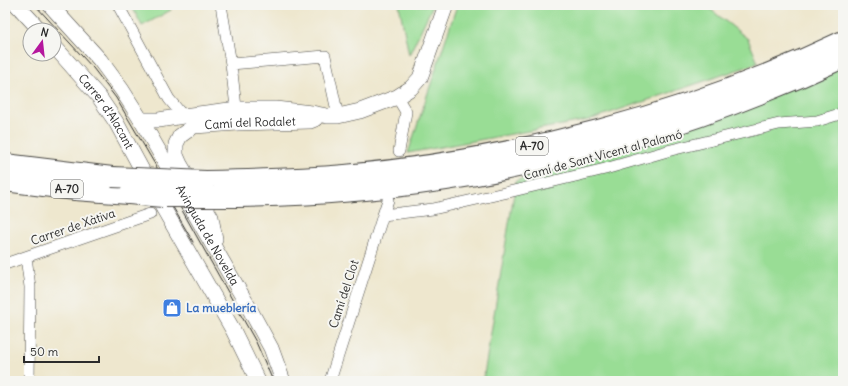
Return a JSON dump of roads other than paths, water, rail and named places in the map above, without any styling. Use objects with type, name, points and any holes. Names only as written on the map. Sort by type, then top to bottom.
[{"type":"highway","name":"A-70","points":[[5,181],[75,190],[163,197],[290,178],[378,172],[492,154],[548,143],[645,116],[717,92],[781,68],[843,40]]},
{"type":"highway","name":"A-70","points":[[5,164],[272,197],[355,191],[470,176],[566,156],[680,123],[816,71],[843,58]]},
{"type":"main road","points":[[17,5],[33,22]]},
{"type":"main road","name":"Carrer d'Alacant","points":[[50,5],[100,60],[122,90],[150,134]]},
{"type":"main road","name":"Camí del Rodalet","points":[[217,250],[211,217],[176,155],[176,144],[180,136],[194,126],[275,109],[333,116],[360,111],[397,97],[411,88],[420,78],[446,5]]},
{"type":"main road","name":"Carrer d'Alacant","points":[[62,55],[99,97],[116,122],[149,183]]},
{"type":"main road","name":"Camí del Rodalet","points":[[141,120],[159,120],[183,116],[237,116]]},
{"type":"main road","name":"Avinguda de Novelda","points":[[150,134],[217,250],[271,348],[283,381]]},
{"type":"main road","name":"Avinguda de Novelda","points":[[149,183],[233,330],[258,381]]},
{"type":"street","points":[[118,5],[168,99],[183,116]]},
{"type":"street","points":[[221,5],[231,64],[237,116]]},
{"type":"street","points":[[231,64],[325,56],[333,116]]},
{"type":"street","points":[[397,97],[406,112],[399,151]]},
{"type":"street","name":"Camí de Sant Vicent al Palamó","points":[[383,215],[433,209],[513,192],[606,169],[707,141],[780,124],[817,121],[843,113]]},
{"type":"street","points":[[383,215],[388,200]]},
{"type":"street","name":"Carrer de Xàtiva","points":[[5,264],[150,214]]},
{"type":"street","name":"Camí del Clot","points":[[330,381],[383,215]]},
{"type":"street","points":[[26,257],[30,287],[29,381]]},
{"type":"tram line","points":[[35,5],[93,68],[116,98],[183,212],[256,342],[273,381]]},
{"type":"tram line","points":[[166,195],[193,242]]},
{"type":"place","name":"La mueblería","points":[[172,308]]}]
